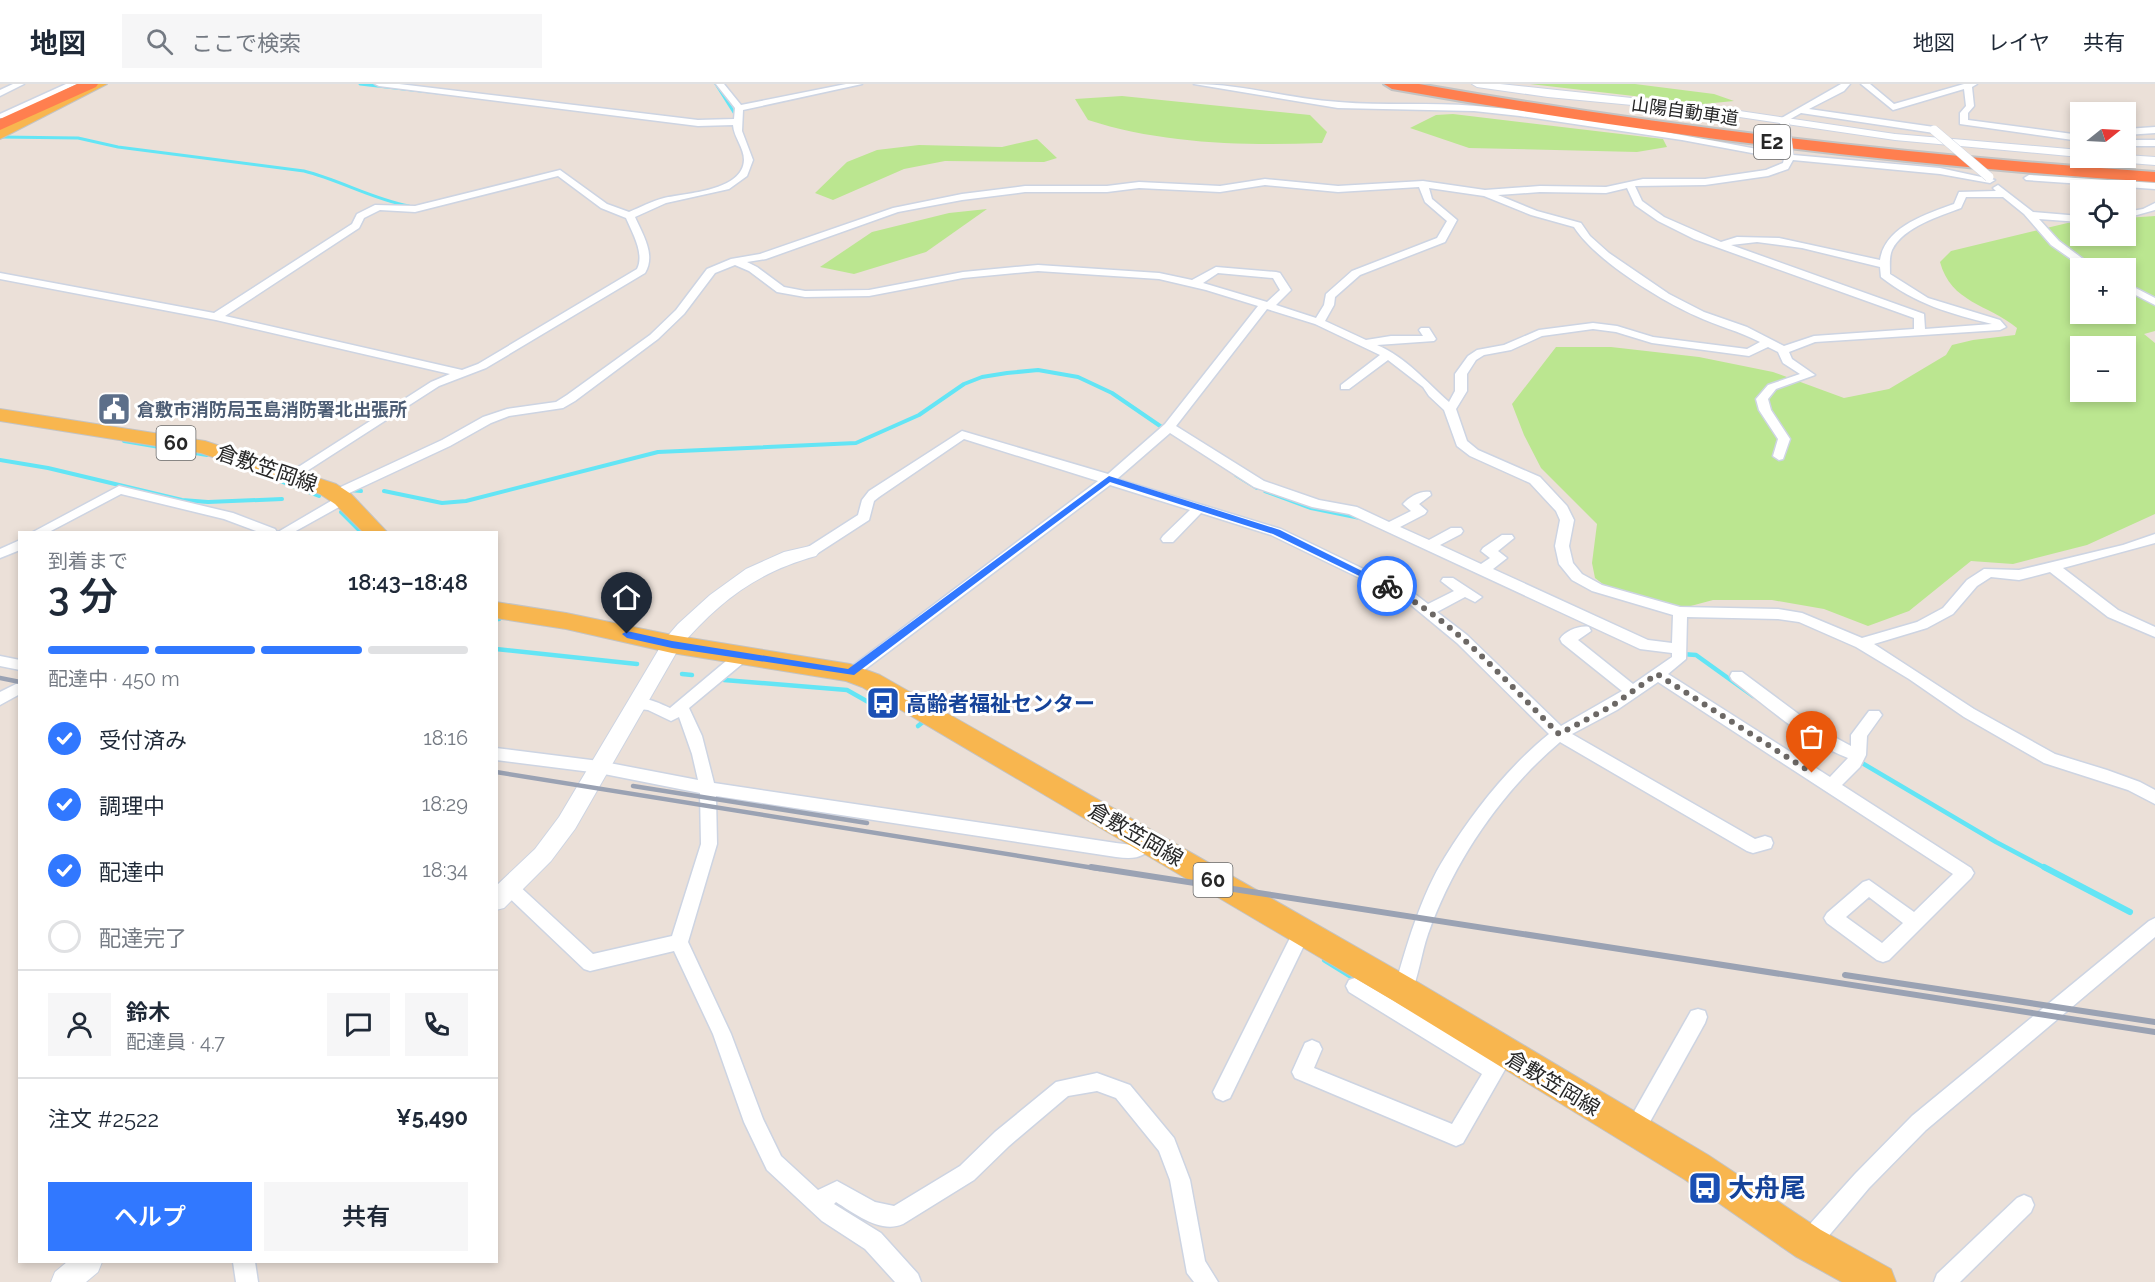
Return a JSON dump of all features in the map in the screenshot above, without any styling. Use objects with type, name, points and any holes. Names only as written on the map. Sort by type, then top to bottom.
[{"type":"highway","points":[[1,124],[90,84]]},
{"type":"highway","name":"山陽自動車道","points":[[1392,84],[1576,115],[1777,142],[2155,177]]},
{"type":"highway","name":"山陽自動車道","points":[[1424,84],[1579,109],[1775,135],[1981,156],[2155,169]]},
{"type":"highway","points":[[1,124],[50,103]]},
{"type":"main road","points":[[50,103],[82,84]]},
{"type":"main road","points":[[50,103],[100,84]]},
{"type":"main road","name":"倉敷笠岡線","points":[[0,415],[206,447],[293,476],[340,497],[375,531]]},
{"type":"main road","name":"倉敷笠岡線","points":[[498,610],[566,621],[672,644],[850,673],[871,681],[1147,840],[1298,938],[1403,990],[1498,1063],[1634,1131],[1696,1167],[1808,1243],[1878,1282]]},
{"type":"street","points":[[0,93],[20,84]]},
{"type":"street","points":[[1,124],[73,84]]},
{"type":"street","points":[[379,84],[698,123],[735,122]]},
{"type":"street","points":[[720,84],[739,108]]},
{"type":"street","points":[[739,108],[858,84]]},
{"type":"street","points":[[1198,84],[1338,105],[1474,108],[1520,113],[1682,137],[1789,156],[1990,178]]},
{"type":"street","points":[[1477,84],[1548,94],[1706,108],[1783,122],[1895,137],[2070,153]]},
{"type":"street","points":[[1783,122],[1846,84]]},
{"type":"street","points":[[1866,84],[1893,107]]},
{"type":"street","points":[[1893,107],[1911,100],[1971,85],[1970,106],[1964,113],[1963,122],[2070,137]]},
{"type":"street","points":[[1888,122],[1893,107]]},
{"type":"street","points":[[630,216],[647,206],[734,184],[746,174],[749,154],[735,122],[739,108]]},
{"type":"street","points":[[1802,111],[1934,130],[1990,178],[2055,243],[2076,258]]},
{"type":"street","points":[[287,531],[340,497],[487,420],[507,413],[559,405],[572,398],[654,337],[680,312],[711,271],[735,261],[762,257],[896,210],[1007,190],[1107,189],[1139,185],[1220,189],[1265,182],[1338,189],[1423,184],[1485,193],[1540,189],[1606,190],[1643,182],[1705,182],[1768,173],[1785,167],[1789,156],[1783,122]]},
{"type":"street","points":[[2136,131],[2155,130]]},
{"type":"street","points":[[2136,143],[2155,143]]},
{"type":"street","points":[[2136,160],[2155,161]]},
{"type":"street","points":[[216,317],[292,270],[356,226],[360,216],[378,207],[415,209],[561,174],[604,206],[630,216],[643,248],[645,264],[641,271],[482,366],[435,384],[293,476]]},
{"type":"street","points":[[2030,178],[2155,186]]},
{"type":"street","points":[[1319,322],[1329,304],[1330,296],[1356,273],[1441,240],[1452,220],[1428,200],[1423,184]]},
{"type":"street","points":[[1630,185],[1638,203],[1661,219],[1722,245],[1920,316],[1919,331]]},
{"type":"street","points":[[1485,193],[1534,213],[1578,225],[1586,238],[1605,255],[1665,296],[1700,314],[1743,329],[1783,351],[1787,361],[1809,375],[1772,387],[1762,399],[1765,410],[1784,439],[1779,456]]},
{"type":"street","points":[[1783,351],[1815,339],[1848,339],[1919,331],[2000,327],[1996,322],[1924,302],[1904,292],[1885,275],[1885,266],[1889,247],[1901,232],[1958,206],[1962,194],[2004,194]]},
{"type":"street","points":[[2136,213],[2155,206]]},
{"type":"street","points":[[2028,214],[2070,218]]},
{"type":"street","points":[[1722,245],[1731,240],[1744,239],[1817,246],[1885,266]]},
{"type":"street","points":[[735,261],[753,269],[781,290],[805,294],[869,293],[963,275],[1038,268],[1159,276],[1194,283],[1319,322],[1388,354],[1427,385],[1431,397],[1450,409],[1461,443],[1474,453],[1535,480],[1562,509],[1567,520],[1562,546],[1566,564],[1577,577],[1597,588],[1680,612],[1778,614],[1802,618],[1861,643],[1914,675],[1968,713],[2050,759],[2134,786],[2155,798]]},
{"type":"street","points":[[850,673],[1109,479],[1166,429],[1267,305],[1286,290],[1224,270],[1215,270],[1194,283]]},
{"type":"street","points":[[0,276],[216,317],[461,373]]},
{"type":"street","points":[[2136,292],[2155,302]]},
{"type":"street","points":[[1450,409],[1461,392],[1461,375],[1472,358],[1481,352],[1507,348],[1539,333],[1593,326],[1617,329],[1652,340],[1749,353],[1767,343]]},
{"type":"street","points":[[1388,340],[1396,328]]},
{"type":"street","points":[[1365,343],[1430,339],[1425,330]]},
{"type":"street","points":[[1345,387],[1388,354]]},
{"type":"street","points":[[1166,429],[1259,484],[1317,504],[1352,510],[1645,645],[1680,653]]},
{"type":"street","points":[[679,942],[590,963],[503,895],[543,855],[567,823],[672,644],[697,616],[744,581],[780,559],[810,552],[864,517],[868,500],[874,494],[962,435],[1276,532],[1410,597],[1429,610],[1462,639],[1559,734],[1753,846],[1765,843]]},
{"type":"street","points":[[42,531],[119,490],[228,516],[267,531]]},
{"type":"street","points":[[1389,527],[1420,511],[1410,504],[1425,495]]},
{"type":"street","points":[[1168,538],[1200,507]]},
{"type":"street","points":[[1429,546],[1456,531]]},
{"type":"street","points":[[1482,570],[1500,558],[1488,551],[1507,538]]},
{"type":"street","points":[[1861,643],[1922,625],[1948,611],[1972,583],[1989,572],[2019,574],[2127,548],[2155,538]]},
{"type":"street","points":[[0,554],[18,545]]},
{"type":"street","points":[[2052,567],[2100,608],[2131,625],[2155,632]]},
{"type":"street","points":[[1429,610],[1470,594],[1448,581]]},
{"type":"street","points":[[1403,990],[1419,934],[1451,862],[1484,815],[1528,760],[1559,734],[1612,706],[1657,674],[1680,653],[1680,612]]},
{"type":"street","points":[[1584,631],[1567,639],[1632,691]]},
{"type":"street","points":[[637,704],[651,705],[671,715],[743,655]]},
{"type":"street","points":[[0,661],[18,665]]},
{"type":"street","points":[[1657,674],[1965,873],[1916,923],[1883,954],[1833,918],[1869,887],[1916,923]]},
{"type":"street","points":[[1737,676],[1816,734],[1857,759]]},
{"type":"street","points":[[0,699],[18,688]]},
{"type":"street","points":[[681,706],[694,738],[712,817],[710,844],[679,942],[722,1034],[754,1122],[774,1163],[829,1214],[873,1241],[910,1282]]},
{"type":"street","points":[[1831,786],[1857,759],[1859,735],[1875,715]]},
{"type":"street","points":[[498,754],[599,767],[706,788],[1116,850],[1136,852],[1147,840]]},
{"type":"street","points":[[1808,1243],[1862,1181],[1919,1123],[2155,926]]},
{"type":"street","points":[[1223,1092],[1298,938]]},
{"type":"street","points":[[1312,1049],[1302,1072],[1456,1136],[1498,1063],[1355,986]]},
{"type":"street","points":[[1634,1131],[1698,1017]]},
{"type":"street","points":[[816,1202],[837,1191],[871,1212],[896,1217],[967,1173],[1002,1138],[1063,1088],[1097,1082],[1123,1091],[1167,1145],[1180,1180],[1195,1265],[1207,1282]]},
{"type":"street","points":[[1945,1282],[2024,1205]]},
{"type":"street","points":[[64,1282],[87,1263]]},
{"type":"street","points":[[244,1263],[247,1282]]},
{"type":"green space","points":[[1530,84],[1635,84],[1714,94],[1734,101],[1703,104]]},
{"type":"green space","points":[[1122,96],[1310,115],[1327,132],[1322,143],[1263,144],[1174,139],[1088,120],[1075,99]]},
{"type":"green space","points":[[1453,114],[1663,139],[1667,147],[1637,152],[1469,148],[1410,128],[1436,115]]},
{"type":"green space","points":[[1037,139],[1057,158],[1044,162],[945,161],[904,169],[833,200],[815,193],[847,162],[877,150],[919,145],[1002,147]]},
{"type":"green space","points":[[987,209],[926,252],[854,274],[820,267],[872,232],[949,213]]},
{"type":"green space","points":[[2155,216],[2155,331],[2144,334],[2155,343],[2155,514],[2087,545],[2013,564],[1971,561],[1909,611],[1868,626],[1824,609],[1772,600],[1713,600],[1687,607],[1663,605],[1608,588],[1595,578],[1592,563],[1597,524],[1541,468],[1524,435],[1512,404],[1556,347],[1611,347],[1699,357],[1773,372],[1844,398],[1889,389],[1946,355],[1952,345],[2015,335],[2017,328],[1962,295],[1945,276],[1940,262],[1951,251],[2070,222],[2070,246],[2136,246],[2136,217]]},
{"type":"waterway","points":[[360,84],[439,93]]},
{"type":"waterway","points":[[716,84],[735,114]]},
{"type":"waterway","points":[[0,137],[78,138],[118,147],[304,171],[382,199],[409,206]]},
{"type":"waterway","points":[[384,491],[442,503],[466,501],[658,452],[856,443],[919,415],[964,384],[982,377],[1038,370],[1078,377],[1112,393],[1166,430]]},
{"type":"waterway","points":[[124,441],[207,455]]},
{"type":"waterway","points":[[0,460],[48,468],[182,500],[208,502],[282,499]]},
{"type":"waterway","points":[[252,470],[319,496]]},
{"type":"waterway","points":[[1236,475],[1257,488]]},
{"type":"waterway","points":[[349,490],[361,491]]},
{"type":"waterway","points":[[1265,491],[1311,508],[1360,518]]},
{"type":"waterway","points":[[341,512],[360,531]]},
{"type":"waterway","points":[[498,649],[637,664]]},
{"type":"waterway","points":[[1682,654],[1696,655],[1753,696]]},
{"type":"waterway","points":[[682,674],[692,675]]},
{"type":"waterway","points":[[724,680],[847,690],[893,716]]},
{"type":"waterway","points":[[918,726],[923,722]]},
{"type":"waterway","points":[[1857,760],[1996,842],[2047,869]]},
{"type":"waterway","points":[[2044,867],[2130,912]]},
{"type":"waterway","points":[[1325,960],[1359,981]]},
{"type":"railway","points":[[0,678],[18,682]]},
{"type":"railway","points":[[498,772],[1100,869]]},
{"type":"railway","points":[[633,786],[867,823]]},
{"type":"railway","points":[[1091,867],[2155,1032]]},
{"type":"railway","points":[[1845,975],[2155,1022]]},
{"type":"way so far","points":[[1387,586],[1410,597],[1429,610],[1559,734],[1612,706],[1657,674],[1812,773]]},
{"type":"place","name":"倉敷市消防局玉島消防署北出張所","points":[[114,409]]},
{"type":"place","name":"高齢者福祉センター","points":[[883,703]]},
{"type":"place","name":"大舟尾","points":[[1705,1188]]},
{"type":"route","points":[[627,634],[672,644],[850,673],[1109,479],[1276,532],[1387,586]]}]
